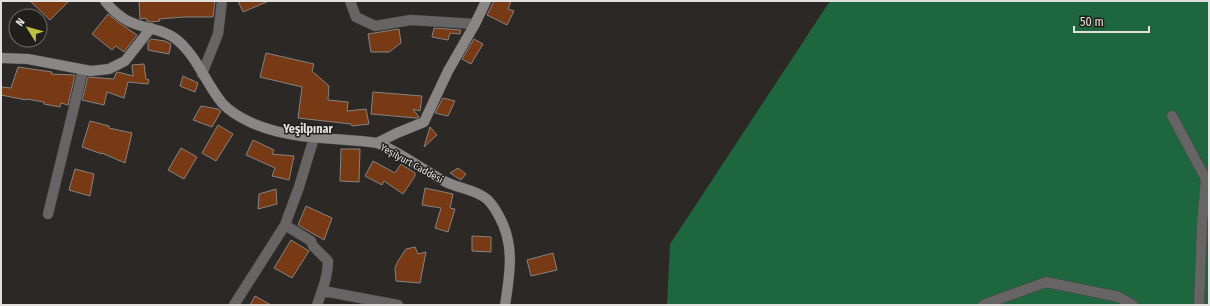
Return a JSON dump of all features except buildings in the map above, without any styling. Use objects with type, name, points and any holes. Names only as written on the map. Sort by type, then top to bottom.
[{"type":"main road","name":"Yeşilyurt Caddesi","points":[[105,1],[119,15],[128,21],[164,32],[184,46],[194,58],[202,74],[222,103],[231,112],[244,119],[282,133],[314,138],[378,144],[389,148],[445,182],[476,192],[486,198],[494,207],[508,236],[511,254],[505,305]]},
{"type":"main road","points":[[378,144],[397,133],[424,122],[448,71],[475,24],[486,1]]},
{"type":"main road","points":[[1,58],[28,59],[91,71],[109,69],[125,61],[151,28]]},
{"type":"street","points":[[202,74],[218,34],[222,1]]},
{"type":"street","points":[[350,1],[356,17],[375,26],[411,20],[475,24]]},
{"type":"street","points":[[48,214],[83,70]]},
{"type":"street","points":[[1172,116],[1206,179],[1202,225],[1200,305]]},
{"type":"street","points":[[234,305],[285,225],[299,187],[314,138]]},
{"type":"street","points":[[285,225],[311,241],[313,246],[328,261],[323,291],[316,305]]},
{"type":"street","points":[[983,305],[1046,282],[1119,297],[1133,305]]},
{"type":"street","points":[[323,291],[398,305]]},
{"type":"green space","points":[[830,1],[1209,1],[1209,305],[667,305],[670,244]]},
{"type":"district","name":"Yeşilpınar","points":[[308,129]]}]
